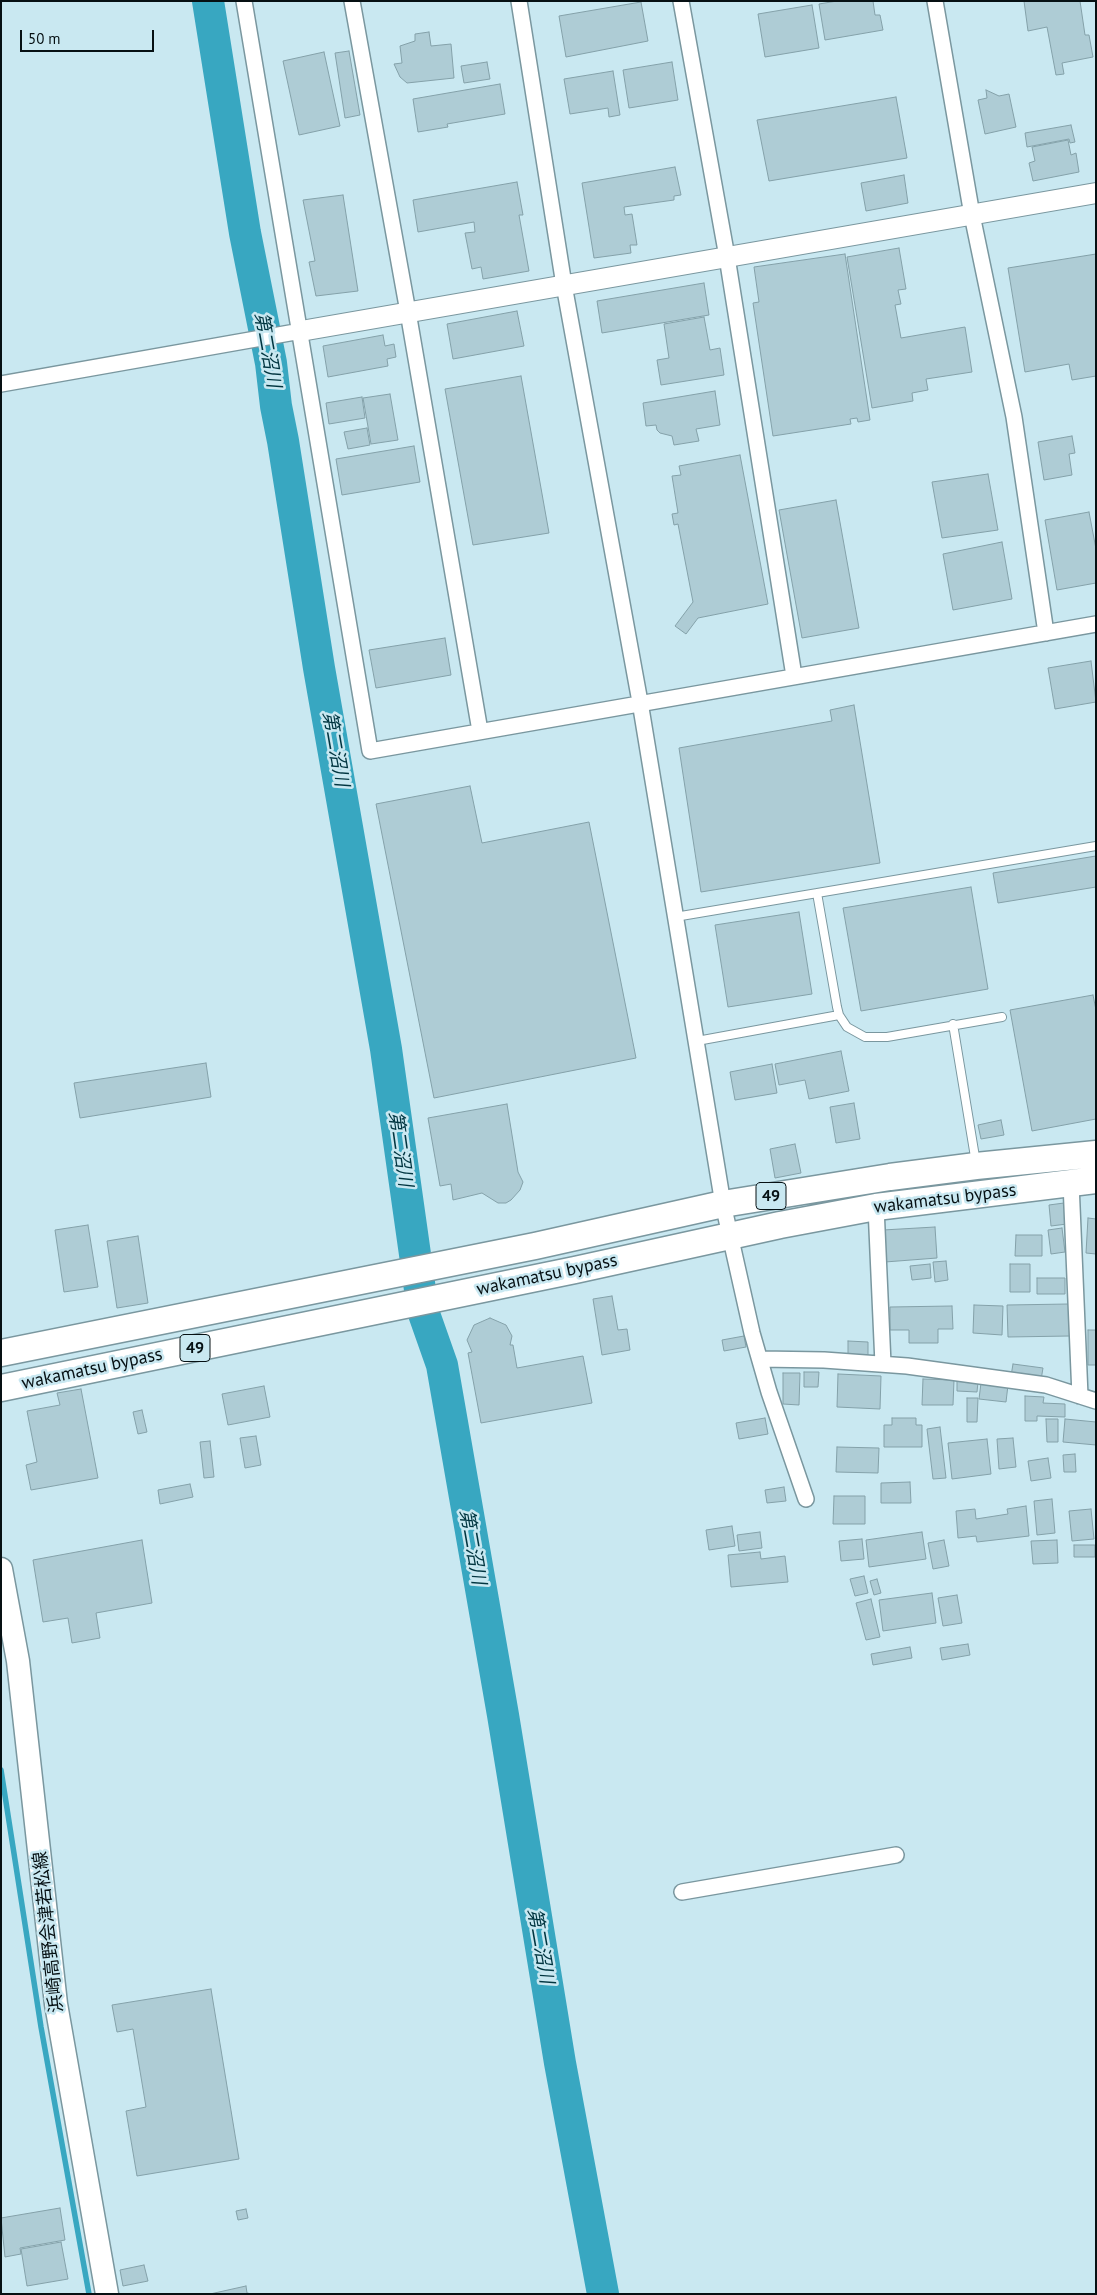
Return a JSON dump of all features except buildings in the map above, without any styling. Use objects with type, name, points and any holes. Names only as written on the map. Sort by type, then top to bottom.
[{"type":"highway","name":"wakamatsu bypass","points":[[1,1353],[450,1263],[723,1204],[890,1177],[1096,1154]]},
{"type":"highway","name":"wakamatsu bypass","points":[[1,1388],[730,1235],[876,1207],[1084,1181]]},
{"type":"main road","name":"浜崎高野会津若松線","points":[[1,1570],[18,1661],[56,2004],[107,2294]]},
{"type":"street","points":[[244,1],[301,331],[370,751],[640,702],[1096,624]]},
{"type":"street","points":[[352,1],[480,731]]},
{"type":"street","points":[[519,1],[564,285],[640,702],[723,1204],[760,1359],[806,1499]]},
{"type":"street","points":[[681,1],[727,257],[794,676]]},
{"type":"street","points":[[935,1],[972,215],[1014,417],[1046,633]]},
{"type":"street","points":[[1,384],[1096,193]]},
{"type":"street","points":[[1080,1396],[1084,1181]]},
{"type":"street","points":[[876,1207],[883,1364]]},
{"type":"street","points":[[760,1359],[883,1364],[1046,1385],[1096,1401]]},
{"type":"street","points":[[682,1892],[896,1855]]},
{"type":"lane","points":[[675,917],[1096,846]]},
{"type":"lane","points":[[817,893],[839,1015],[847,1027],[865,1037],[887,1037],[1002,1017]]},
{"type":"lane","points":[[697,1042],[839,1015]]},
{"type":"lane","points":[[953,1024],[976,1166]]},
{"type":"waterway","name":"第二沼川","points":[[208,1],[245,233],[271,363],[276,406],[319,668],[386,1049],[423,1311],[442,1365],[503,1715],[560,2063],[603,2294]]},
{"type":"waterway","points":[[1,1770],[41,2027],[89,2294]]}]
